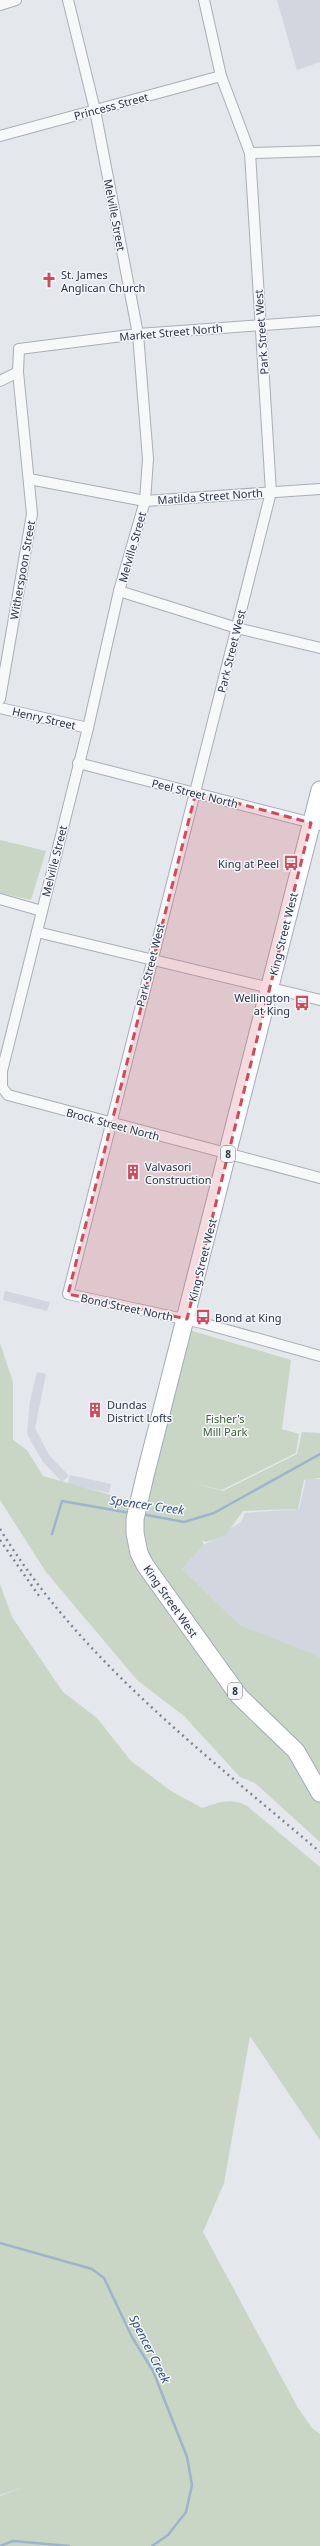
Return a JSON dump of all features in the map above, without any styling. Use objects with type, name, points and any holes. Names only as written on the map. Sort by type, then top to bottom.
[{"type":"main road","name":"King Street West","points":[[320,790],[316,824],[269,988],[187,1319],[135,1519],[135,1532],[140,1553],[156,1583],[239,1696],[296,1751],[320,1793]]},
{"type":"street","points":[[0,5],[16,0]]},
{"type":"street","name":"Melville Street","points":[[2,1087],[2,1071],[88,728],[119,591],[145,501],[148,459],[138,334],[95,110],[68,0]]},
{"type":"street","name":"Park Street West","points":[[68,1294],[151,959],[196,792],[271,492],[250,153],[221,76],[204,0]]},
{"type":"street","name":"Princess Street","points":[[0,136],[221,76]]},
{"type":"street","points":[[250,153],[320,151]]},
{"type":"street","name":"Market Street North","points":[[23,347],[138,334],[320,321]]},
{"type":"street","name":"Witherspoon Street","points":[[0,699],[32,514],[17,354],[23,347]]},
{"type":"street","points":[[0,381],[18,372]]},
{"type":"street","name":"Matilda Street North","points":[[29,479],[145,501],[320,489]]},
{"type":"street","points":[[119,591],[237,628],[320,648]]},
{"type":"street","name":"Henry Street","points":[[0,708],[88,728]]},
{"type":"street","name":"Peel Street North","points":[[78,763],[196,792],[316,824]]},
{"type":"street","points":[[0,899],[42,912]]},
{"type":"street","points":[[37,932],[320,1000]]},
{"type":"street","name":"Brock Street North","points":[[2,1087],[8,1095],[111,1124],[320,1178]]},
{"type":"street","name":"Bond Street North","points":[[68,1294],[187,1319],[320,1356]]},
{"type":"highlighted area","points":[[196,792],[311,823],[187,1319],[68,1294]]},
{"type":"shaded area","points":[[277,0],[320,0],[320,62],[297,70]]},
{"type":"shaded area","points":[[5,1291],[50,1302],[47,1311],[3,1300]]},
{"type":"shaded area","points":[[37,1372],[46,1374],[35,1428],[49,1455],[69,1476],[62,1482],[43,1462],[27,1434],[30,1401]]},
{"type":"shaded area","points":[[70,1475],[111,1484],[109,1493],[68,1484]]},
{"type":"shaded area","points":[[306,1479],[320,1479],[320,1657],[252,1633],[241,1626],[182,1569],[204,1545],[241,1522],[245,1513],[299,1509]]},
{"type":"green space","points":[[0,840],[46,851],[31,900],[0,893]]},
{"type":"green space","name":"Fisher's Mill Park","points":[[189,1330],[291,1360],[282,1429],[299,1434],[296,1453],[222,1490],[192,1483],[223,1491],[297,1454],[302,1432],[320,1433],[320,1478],[304,1480],[298,1509],[243,1511],[226,1535],[206,1542],[202,1540],[204,1545],[182,1569],[241,1626],[320,1657],[320,1842],[255,1783],[240,1777],[184,1716],[137,1680],[46,1572],[0,1500],[0,1343],[13,1382],[13,1440],[27,1450],[43,1476],[125,1499],[146,1501]]},
{"type":"green space","points":[[0,1584],[12,1617],[63,1692],[97,1718],[131,1761],[171,1791],[202,1808],[230,1801],[247,1806],[320,1867],[320,2140],[250,2036],[224,2183],[203,2232],[298,2408],[312,2428],[320,2434],[320,2546],[0,2546],[0,2496],[24,2487],[0,2495]]},
{"type":"waterway","name":"Spencer Creek","points":[[141,1514],[184,1522],[214,1513],[320,1454]]},
{"type":"waterway","name":"Spencer Creek","points":[[52,1534],[62,1501],[130,1513]]},
{"type":"waterway","name":"Spencer Creek","points":[[0,2243],[92,2269],[104,2278],[132,2337],[153,2371],[187,2457],[192,2485],[186,2512],[168,2535],[152,2546]]},
{"type":"waterway","name":"Spencer Creek","points":[[0,2546],[13,2541],[69,2546]]},
{"type":"railway","points":[[0,1529],[32,1576],[67,1621],[106,1663],[189,1741],[320,1852]]},
{"type":"railway","points":[[0,1540],[39,1596]]},
{"type":"place","name":"St. James Anglican Church","points":[[49,280]]},
{"type":"place","name":"King at Peel","points":[[291,863]]},
{"type":"place","name":"Wellington at King","points":[[302,1003]]},
{"type":"place","name":"Valvasori Construction","points":[[133,1172]]},
{"type":"place","name":"Bond at King","points":[[203,1317]]},
{"type":"place","name":"Dundas District Lofts","points":[[95,1410]]}]
